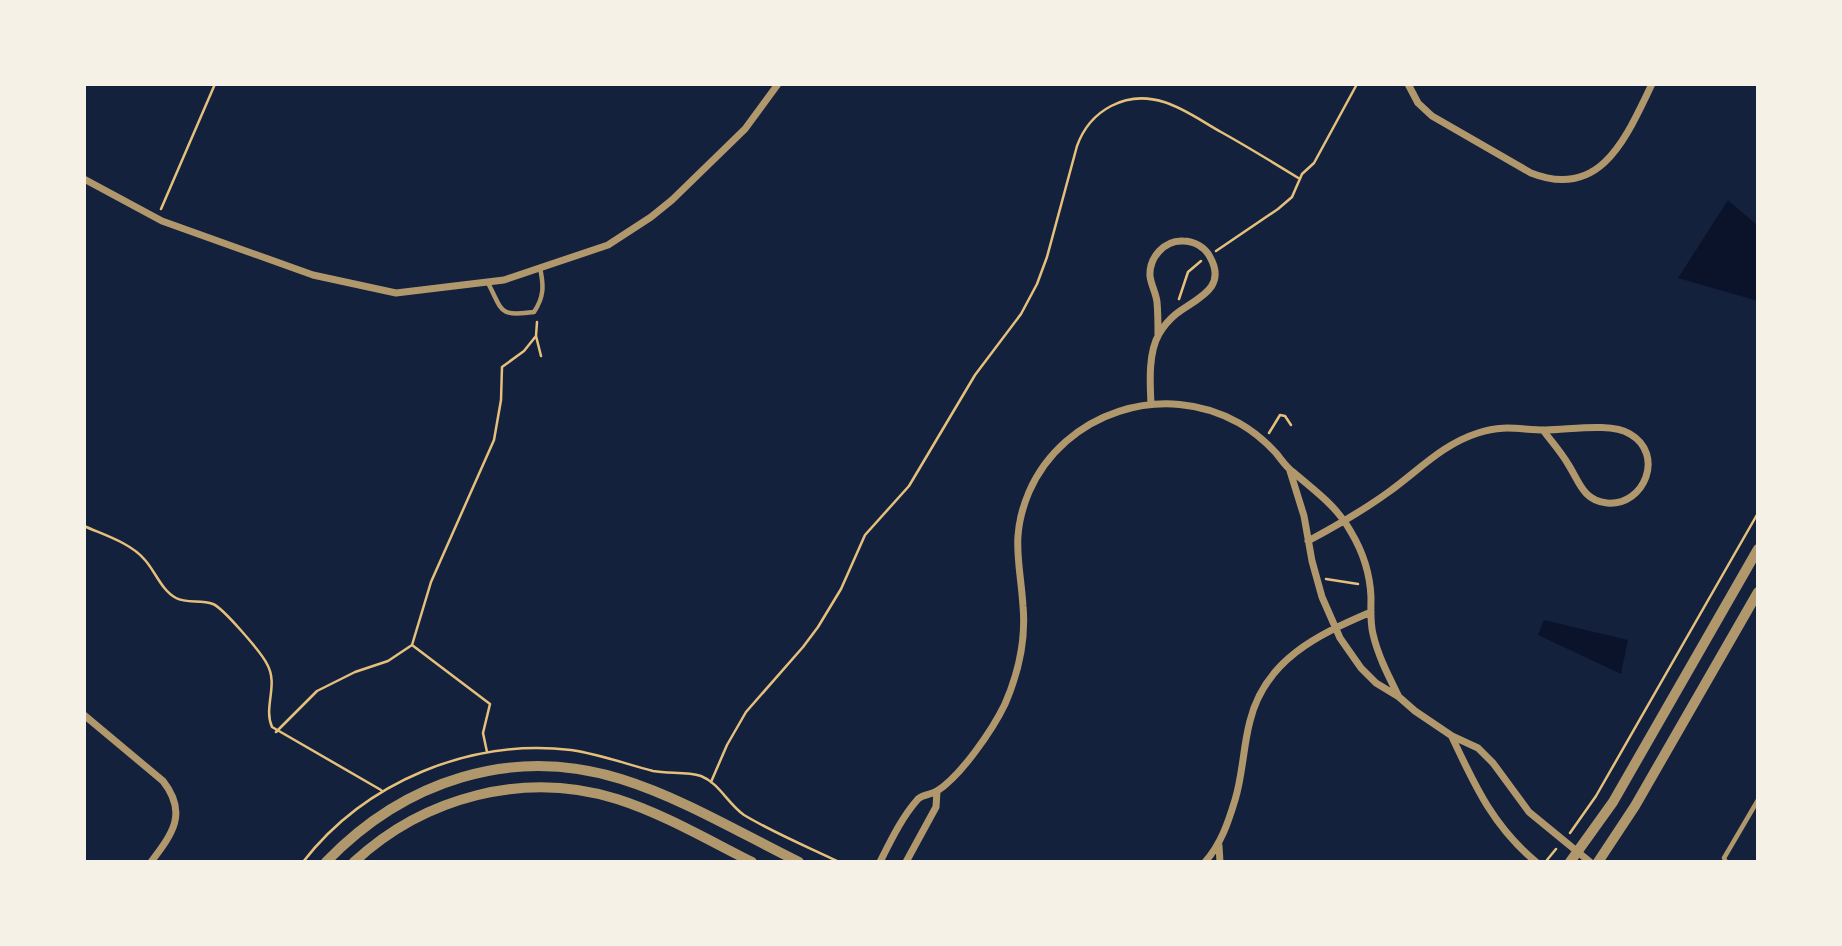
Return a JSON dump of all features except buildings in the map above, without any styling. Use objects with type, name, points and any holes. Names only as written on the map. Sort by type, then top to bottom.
[{"type":"street","points":[[84,179],[157,218],[313,275],[396,293],[504,280],[608,245],[651,216],[672,200],[745,129],[778,84]]},
{"type":"street","points":[[1408,84],[1418,103],[1432,116],[1536,175],[1552,179],[1574,179],[1602,166],[1619,147],[1651,84]]},
{"type":"street","points":[[1151,404],[1153,357],[1158,335],[1157,302],[1150,276],[1152,262],[1168,244],[1180,241],[1195,243],[1205,250],[1213,263],[1214,273],[1210,288],[1203,297],[1173,317],[1158,335]]},
{"type":"street","points":[[880,862],[897,829],[921,796],[937,791],[984,740],[1000,714],[1012,685],[1020,657],[1023,629],[1023,606],[1017,567],[1018,532],[1022,512],[1034,483],[1057,451],[1083,428],[1123,410],[1151,404],[1196,407],[1234,420],[1260,438],[1290,470],[1317,490],[1344,521],[1359,546],[1367,569],[1373,633],[1399,697]]},
{"type":"street","points":[[1308,541],[1381,497],[1436,454],[1462,439],[1480,432],[1507,427],[1542,430],[1608,428],[1629,433],[1639,441],[1646,453],[1648,468],[1644,484],[1634,496],[1622,502],[1603,503],[1590,498],[1581,489],[1569,465],[1542,430]]},
{"type":"street","points":[[1290,470],[1303,510],[1318,587],[1335,628],[1368,676],[1452,736],[1478,748],[1493,763],[1529,812],[1590,862]]},
{"type":"street","points":[[1570,862],[1613,802],[1758,549]]},
{"type":"street","points":[[1598,862],[1635,806],[1758,592]]},
{"type":"street","points":[[1205,862],[1219,845],[1238,792],[1250,721],[1261,693],[1275,670],[1307,643],[1371,612]]},
{"type":"street","points":[[84,715],[163,780],[173,794],[177,810],[174,830],[151,862]]},
{"type":"street","points":[[1452,736],[1493,818],[1536,862]]},
{"type":"street","points":[[326,862],[367,824],[413,796],[463,777],[503,769],[539,766],[582,770],[639,786],[799,862]]},
{"type":"street","points":[[354,862],[395,829],[436,808],[488,792],[540,788],[579,790],[618,800],[654,814],[752,862]]},
{"type":"street","points":[[906,862],[936,807],[937,791]]},
{"type":"street","points":[[1219,845],[1220,862]]},
{"type":"lane","points":[[488,282],[497,305],[504,311],[514,315],[534,312],[542,301],[544,285],[540,268]]},
{"type":"lane","points":[[1726,862],[1724,859],[1758,800]]},
{"type":"lane","points":[[1749,815],[1758,820]]},
{"type":"path","points":[[157,218],[215,84]]},
{"type":"path","points":[[1216,251],[1284,204],[1295,193],[1300,179],[1314,163],[1357,84]]},
{"type":"path","points":[[711,782],[727,746],[751,705],[803,648],[818,627],[841,589],[865,535],[909,486],[975,375],[1021,314],[1037,284],[1047,257],[1079,140],[1094,119],[1108,107],[1127,100],[1165,102],[1300,179]]},
{"type":"path","points":[[1178,302],[1188,272],[1202,260]]},
{"type":"path","points":[[534,312],[541,356]]},
{"type":"path","points":[[276,732],[317,691],[355,672],[388,662],[412,645],[431,582],[494,440],[501,400],[502,367],[524,351],[537,336]]},
{"type":"path","points":[[1269,433],[1280,415],[1285,416],[1291,425]]},
{"type":"path","points":[[1573,828],[1596,796],[1758,513]]},
{"type":"path","points":[[84,526],[139,554],[174,597],[184,601],[211,603],[220,608],[267,662],[273,689],[270,722],[276,732],[383,791]]},
{"type":"path","points":[[1325,579],[1361,584]]},
{"type":"path","points":[[412,645],[490,704],[483,733],[487,753]]},
{"type":"water","points":[[1728,200],[1758,226],[1758,301],[1678,278]]},
{"type":"water","points":[[1544,620],[1628,640],[1621,674],[1538,635]]}]
